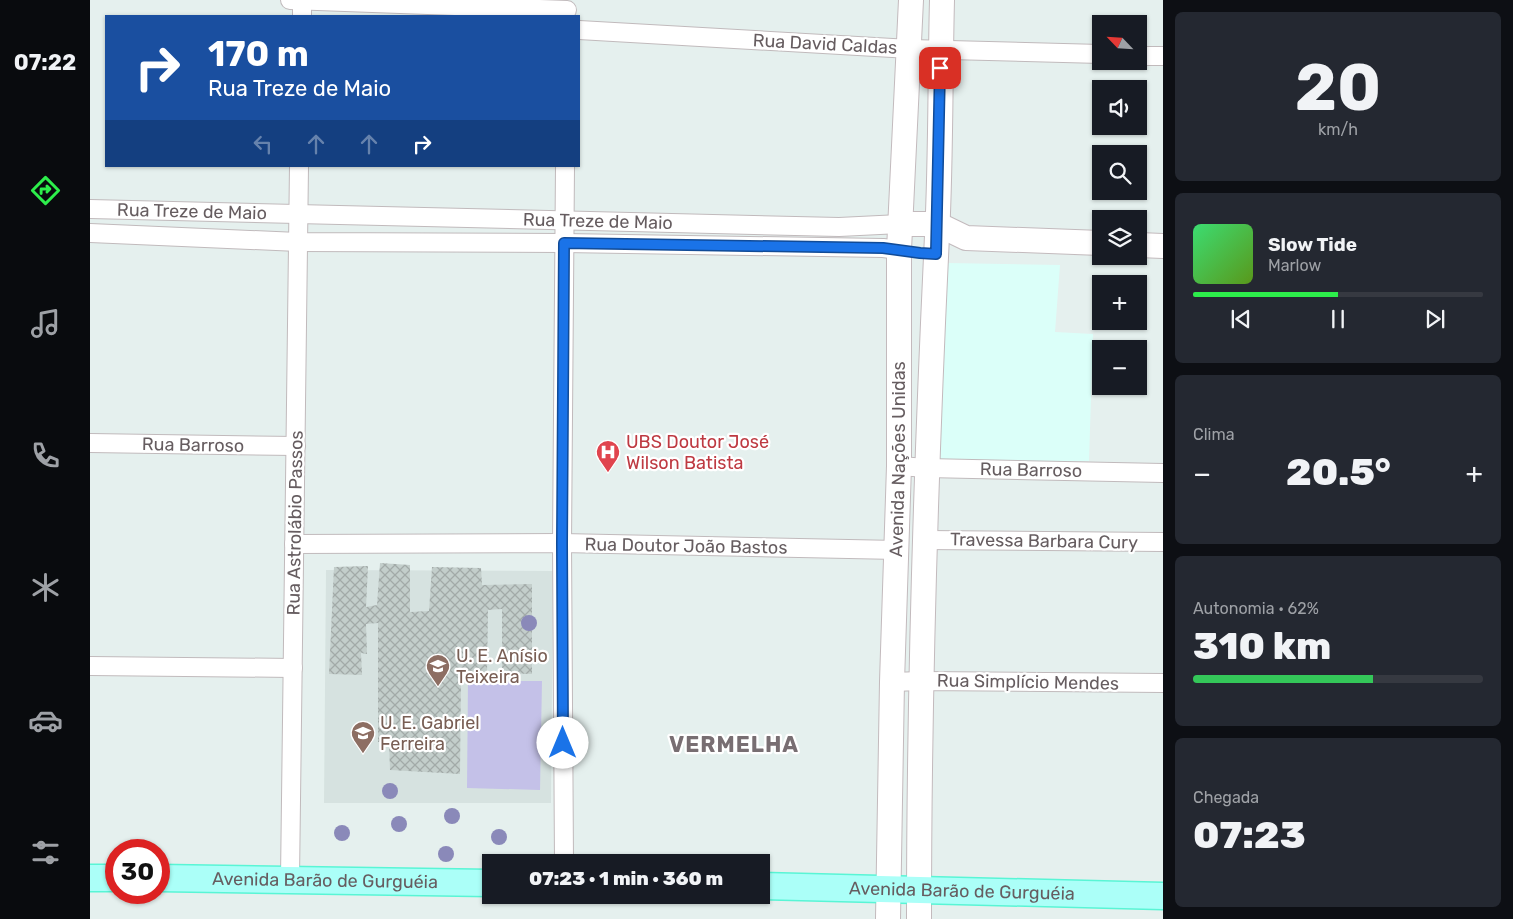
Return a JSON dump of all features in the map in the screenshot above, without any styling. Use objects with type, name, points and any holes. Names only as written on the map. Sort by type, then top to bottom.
[{"type":"main road","points":[[90,878],[105,878]]},
{"type":"main road","name":"Avenida Barão de Gurguéia","points":[[170,878],[482,883]]},
{"type":"main road","name":"Avenida Barão de Gurguéia","points":[[770,886],[1163,896]]},
{"type":"street","points":[[290,0],[567,9]]},
{"type":"street","points":[[302,0],[302,15]]},
{"type":"street","name":"Avenida Nações Unidas","points":[[888,919],[892,682],[898,550],[899,250],[911,0]]},
{"type":"street","name":"Avenida Nações Unidas","points":[[919,919],[921,681],[937,224],[942,0]]},
{"type":"street","name":"Rua David Caldas","points":[[580,30],[910,49],[1092,54]]},
{"type":"street","points":[[1148,56],[1163,56]]},
{"type":"street","name":"Rua Astrolábio Passos","points":[[290,879],[300,167]]},
{"type":"street","points":[[564,854],[562,544],[565,167]]},
{"type":"street","name":"Rua Treze de Maio","points":[[90,209],[839,227],[937,224],[966,238],[1092,243]]},
{"type":"street","name":"Rua Treze de Maio","points":[[90,233],[298,242],[564,243],[883,248],[936,254]]},
{"type":"street","points":[[936,254],[966,238]]},
{"type":"street","points":[[1147,245],[1163,246]]},
{"type":"street","name":"Rua Barroso","points":[[90,444],[296,446]]},
{"type":"street","name":"Rua Barroso","points":[[899,466],[1163,473]]},
{"type":"street","name":"Travessa Barbara Cury","points":[[925,540],[1163,542]]},
{"type":"street","name":"Rua Doutor João Bastos","points":[[294,544],[562,544],[898,550]]},
{"type":"street","points":[[90,666],[293,668]]},
{"type":"street","name":"Rua Simplício Mendes","points":[[892,682],[1163,683]]},
{"type":"shaded area","points":[[947,263],[1060,265],[1055,332],[1093,334],[1089,461],[939,461]]},
{"type":"shaded area","name":"U. E. Anísio Teixeira","points":[[326,570],[553,571],[551,803],[324,803]]},
{"type":"shaded area","points":[[468,681],[542,681],[540,790],[467,788]]},
{"type":"building","points":[[380,563],[410,565],[410,612],[429,611],[432,567],[481,568],[482,585],[532,584],[532,674],[502,673],[502,609],[488,610],[487,675],[461,677],[460,774],[390,770],[389,742],[378,742],[378,623],[366,624],[367,654],[361,653],[362,675],[329,674],[334,567],[368,566],[366,607],[377,605]]},
{"type":"place","name":"UBS Doutor José Wilson Batista","points":[[608,473]]},
{"type":"place","name":"U. E. Anísio Teixeira","points":[[438,687]]},
{"type":"place","name":"U. E. Gabriel Ferreira","points":[[363,754]]},
{"type":"district","name":"VERMELHA","points":[[734,744]]},
{"type":"route","points":[[563,743],[564,243],[883,248],[936,254],[940,68]]}]
